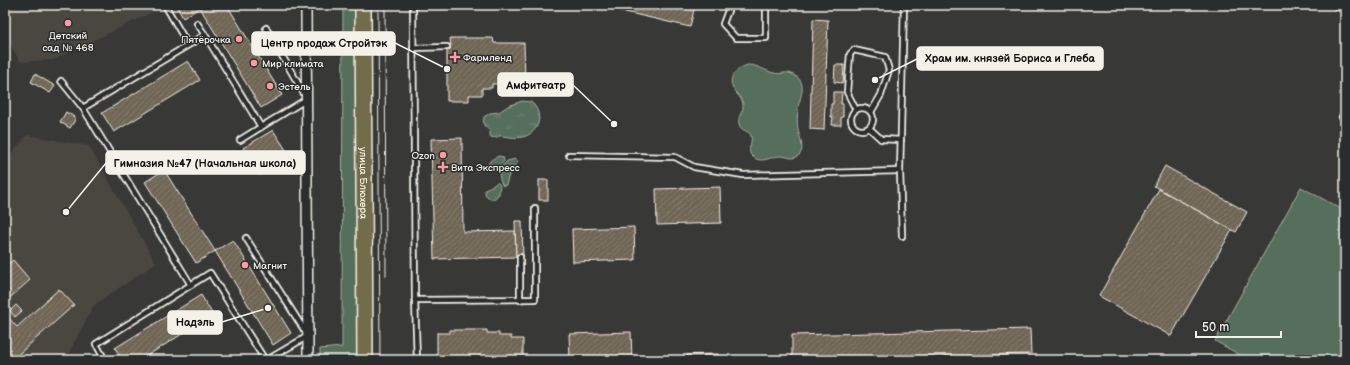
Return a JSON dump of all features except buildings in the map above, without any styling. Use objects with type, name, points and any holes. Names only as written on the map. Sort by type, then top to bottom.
[{"type":"main road","name":"улица Блюхера","points":[[363,5],[365,360]]},
{"type":"street","points":[[306,5],[308,360]]},
{"type":"street","points":[[1338,5],[1345,8]]},
{"type":"lane","points":[[165,5],[188,45]]},
{"type":"lane","points":[[413,5],[415,300],[417,360]]},
{"type":"lane","points":[[730,5],[723,24],[736,38],[766,38],[766,5]]},
{"type":"lane","points":[[902,236],[900,171],[904,5]]},
{"type":"lane","points":[[197,23],[261,127]]},
{"type":"lane","points":[[240,140],[307,99],[266,28]]},
{"type":"lane","points":[[83,108],[205,35]]},
{"type":"lane","points":[[413,48],[447,47]]},
{"type":"lane","points":[[856,110],[847,92],[850,54],[854,50],[885,57],[889,70],[881,95],[871,112],[873,120],[869,128],[860,130],[854,125],[852,117],[856,110],[864,108],[871,112]]},
{"type":"lane","points":[[61,81],[83,108],[191,284]]},
{"type":"lane","points":[[1345,113],[1342,117],[1345,119]]},
{"type":"lane","points":[[869,128],[881,139],[901,140]]},
{"type":"lane","points":[[569,155],[675,157],[694,167],[744,175],[900,171]]},
{"type":"lane","points":[[415,300],[535,300],[535,208]]},
{"type":"lane","points":[[105,360],[96,344],[210,273],[266,360],[308,336],[246,238]]},
{"type":"lane","points":[[520,257],[520,300]]},
{"type":"shaded area","name":"Детский сад № 468","points":[[5,5],[157,5],[159,9],[53,60],[20,62],[5,36]]},
{"type":"shaded area","points":[[27,135],[89,146],[156,263],[94,305],[65,360],[5,360],[5,161]]},
{"type":"green space","points":[[343,5],[358,5],[358,360],[320,360],[320,349],[342,347]]},
{"type":"green space","points":[[748,65],[776,73],[790,73],[797,77],[800,81],[802,90],[797,122],[802,150],[798,156],[793,158],[777,156],[759,160],[755,159],[750,154],[750,134],[740,127],[739,124],[743,104],[731,82],[735,72]]},
{"type":"green space","points":[[522,101],[531,102],[535,106],[539,120],[535,130],[526,136],[514,138],[501,136],[495,138],[491,137],[490,130],[484,125],[484,117],[490,113],[499,112],[508,106]]},
{"type":"green space","points":[[499,156],[503,157],[504,161],[497,169],[491,170],[488,167],[489,163]]},
{"type":"green space","points":[[516,159],[518,162],[510,171],[506,185],[503,186],[500,179],[502,167],[507,161]]},
{"type":"green space","points":[[497,182],[500,185],[499,194],[494,199],[490,199],[485,194],[485,189]]},
{"type":"green space","points":[[1301,187],[1345,211],[1345,349],[1339,360],[1249,360],[1215,341]]},
{"type":"tram line","points":[[378,5],[380,360]]},
{"type":"tram line","points":[[385,5],[386,276]]},
{"type":"place","name":"Детский сад № 468","points":[[68,23]]},
{"type":"place","name":"Пятёрочка","points":[[239,39]]},
{"type":"place","name":"Фармленд","points":[[455,57]]},
{"type":"place","name":"Мир климата","points":[[254,63]]},
{"type":"place","name":"Центр продаж Стройтэк","points":[[447,69]]},
{"type":"place","name":"Храм им. князей Бориса и Глеба","points":[[875,80]]},
{"type":"place","name":"Эстель","points":[[270,86]]},
{"type":"place","name":"Амфитеатр","points":[[614,124]]},
{"type":"place","name":"Ozon","points":[[443,155]]},
{"type":"place","name":"Вита Экспресс","points":[[443,167]]},
{"type":"place","name":"Гимназия №47 (Начальная школа)","points":[[66,212]]},
{"type":"place","name":"Магнит","points":[[245,265]]},
{"type":"place","name":"Надэль","points":[[268,308]]}]
